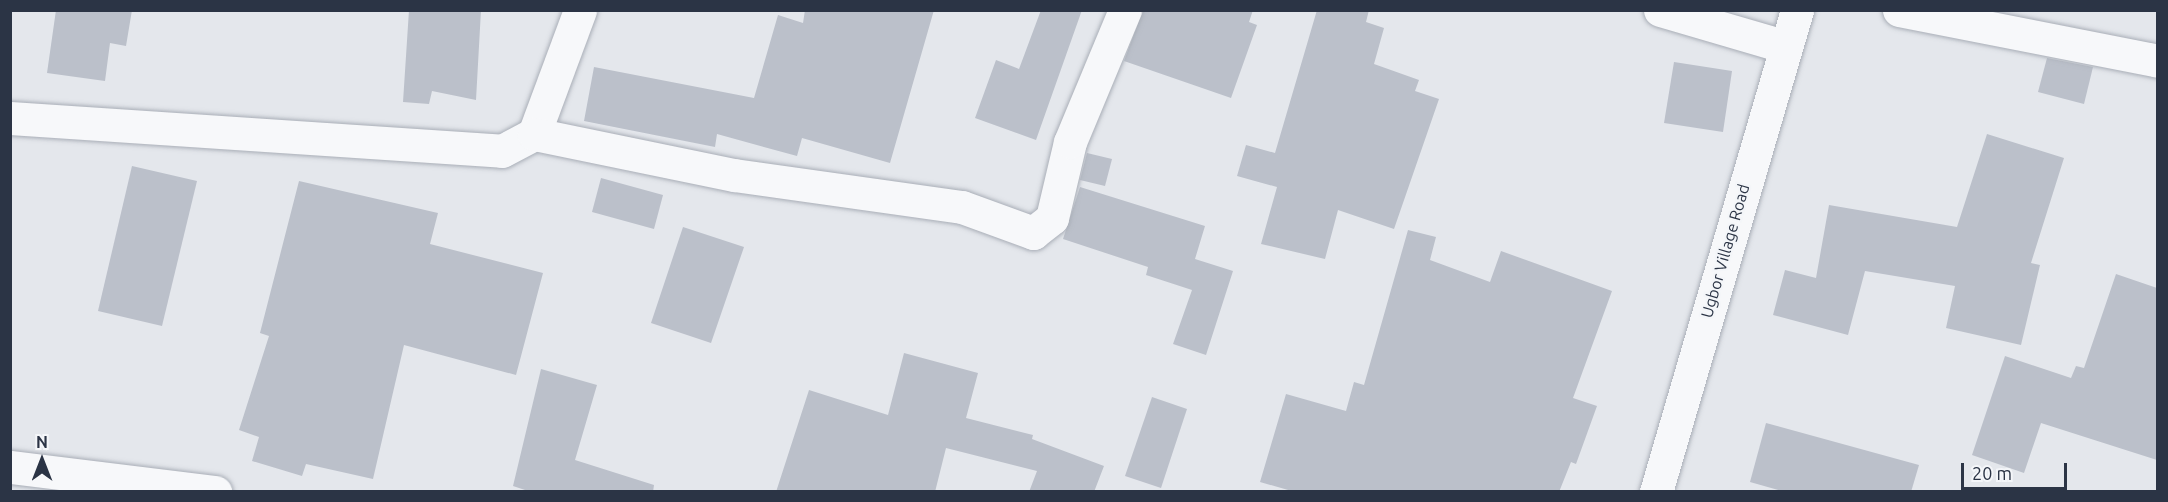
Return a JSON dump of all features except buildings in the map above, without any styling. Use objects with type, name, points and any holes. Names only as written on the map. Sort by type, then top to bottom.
[{"type":"street","points":[[534,134],[580,10]]},
{"type":"street","points":[[10,118],[502,151],[534,134],[734,175],[962,207],[1033,233],[1052,218],[1070,142],[1125,10]]},
{"type":"street","points":[[1660,10],[1783,46]]},
{"type":"street","name":"Ugbor Village Road","points":[[1656,492],[1783,46],[1797,10]]},
{"type":"street","points":[[1899,10],[2157,61]]},
{"type":"street","points":[[10,466],[215,492]]}]
